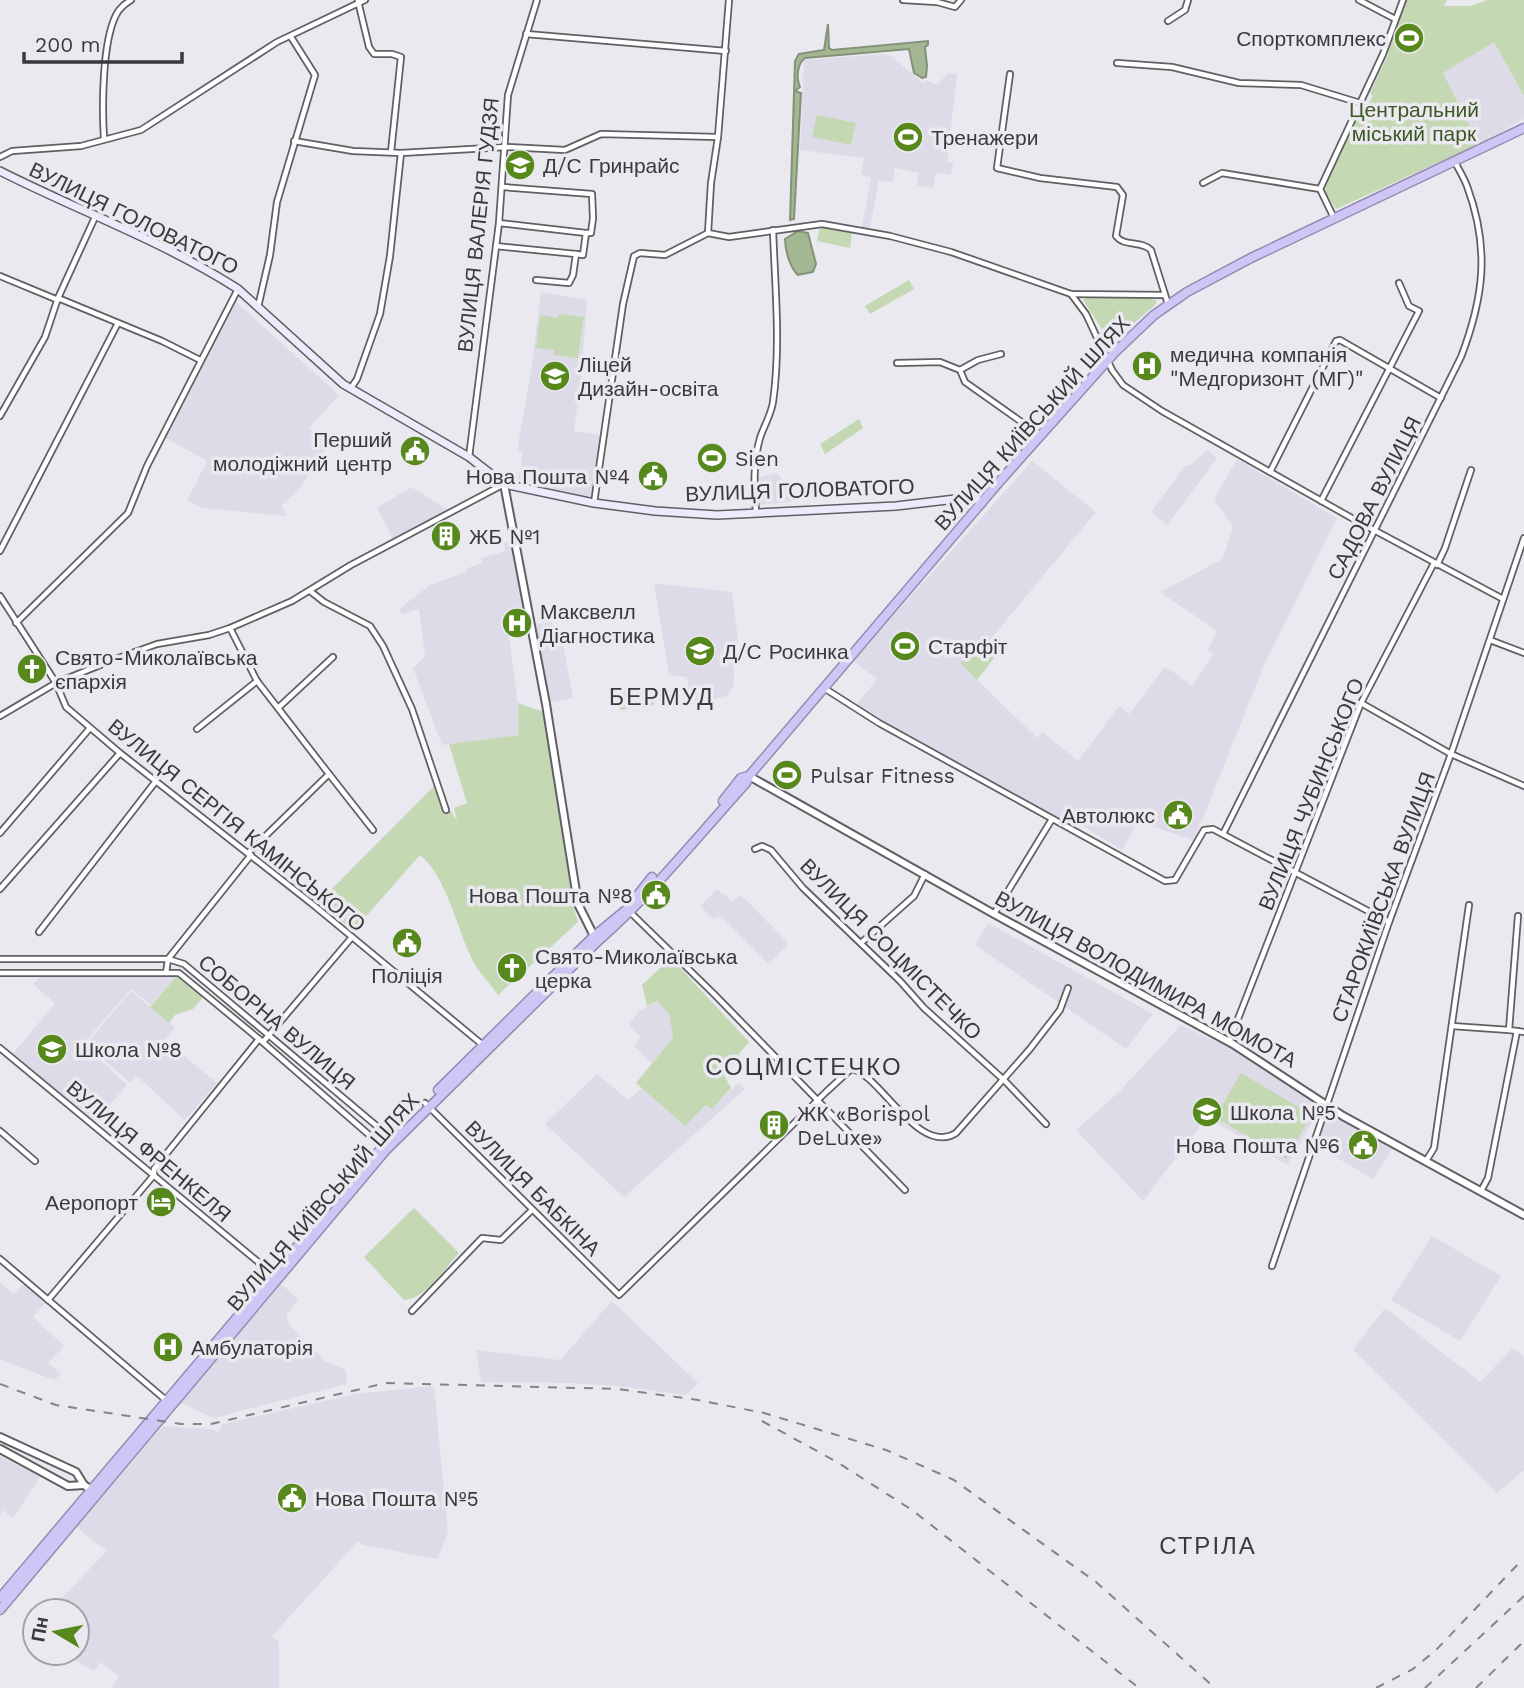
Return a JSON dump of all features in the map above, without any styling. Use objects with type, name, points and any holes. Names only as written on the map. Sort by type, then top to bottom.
[{"type":"highway","name":"ВУЛИЦЯ КИЇВСЬКИЙ ШЛЯХ","points":[[0,1610],[91,1490],[384,1148],[595,939],[629,910],[642,888],[691,837],[741,778],[749,776],[823,687],[1108,360],[1168,304],[1224,272],[1524,128]]},
{"type":"highway","name":"ВУЛИЦЯ КИЇВСЬКИЙ ШЛЯХ","points":[[0,1598],[275,1277]]},
{"type":"main road","name":"ВУЛИЦЯ ГОЛОВАТОГО","points":[[0,171],[96,215],[238,289],[332,376],[469,457],[504,484],[594,503],[713,515],[899,506],[973,498],[982,503]]},
{"type":"street","points":[[104,139],[102,115],[106,59],[117,14],[131,0]]},
{"type":"street","name":"ВУЛИЦЯ ВАЛЕРІЯ ГУДЗЯ","points":[[469,457],[499,223],[508,95],[537,0]]},
{"type":"street","points":[[708,233],[710,183],[718,137],[729,0]]},
{"type":"street","points":[[903,0],[955,6],[961,0]]},
{"type":"street","points":[[1168,21],[1185,10],[1188,0]]},
{"type":"street","points":[[1359,0],[1395,19]]},
{"type":"street","points":[[1320,189],[1383,54],[1403,0]]},
{"type":"street","points":[[0,157],[12,151],[82,146],[141,130],[277,43],[361,1],[369,47],[374,54],[401,57],[391,152]]},
{"type":"street","points":[[526,34],[726,51]]},
{"type":"street","points":[[258,307],[271,255],[277,202],[315,75],[291,37]]},
{"type":"street","points":[[1117,63],[1172,66],[1238,83],[1301,85],[1360,103]]},
{"type":"street","points":[[1010,74],[997,168],[1040,178],[1117,187],[1123,195],[1116,236],[1122,241],[1148,246],[1168,304]]},
{"type":"street","points":[[295,141],[353,151],[401,153],[506,147],[565,150],[601,134],[718,137]]},
{"type":"street","points":[[351,389],[380,314],[401,153]]},
{"type":"street","name":"САДОВА ВУЛИЦЯ","points":[[1223,834],[1441,398],[1474,324],[1483,267],[1477,225],[1467,186],[1455,162]]},
{"type":"street","points":[[1203,183],[1222,173],[1320,189]]},
{"type":"street","points":[[499,223],[591,233],[593,218],[592,194],[502,187]]},
{"type":"street","points":[[1320,189],[1333,216],[1332,220]]},
{"type":"street","points":[[0,415],[45,337],[58,299],[96,215]]},
{"type":"street","points":[[594,503],[623,304],[634,256],[640,253],[665,255],[708,233],[729,237],[822,224],[890,236],[989,264],[1071,294],[1164,295]]},
{"type":"street","points":[[756,512],[756,464],[760,438],[773,405],[776,364],[773,230]]},
{"type":"street","points":[[496,246],[583,255],[586,233]]},
{"type":"street","points":[[536,280],[569,283],[576,254]]},
{"type":"street","points":[[0,276],[118,323],[201,360]]},
{"type":"street","points":[[1321,501],[1419,311],[1409,306],[1399,282]]},
{"type":"street","points":[[16,623],[128,513],[147,466],[238,289]]},
{"type":"street","points":[[1071,294],[1086,314],[1123,385],[1162,411],[1321,501],[1503,599]]},
{"type":"street","points":[[0,551],[43,463],[118,323]]},
{"type":"street","points":[[1270,472],[1336,341],[1340,340],[1390,367],[1441,398]]},
{"type":"street","points":[[960,370],[978,360],[1000,354]]},
{"type":"street","points":[[897,363],[940,362],[960,370],[965,382],[1041,435]]},
{"type":"street","name":"ВУЛИЦЯ ЧУБИНСЬКОГО","points":[[1229,1042],[1361,703],[1445,548],[1471,470]]},
{"type":"street","points":[[0,716],[56,683],[157,644],[209,635],[230,628],[310,591],[352,565],[504,484],[548,714],[578,904],[595,939]]},
{"type":"street","name":"СТАРОКИЇВСЬКА ВУЛИЦЯ","points":[[1272,1266],[1389,922],[1451,754],[1503,599],[1521,556],[1524,538]]},
{"type":"street","points":[[310,591],[324,602],[370,626],[383,646],[412,709],[446,810]]},
{"type":"street","name":"ВУЛИЦЯ СЕРГІЯ КАМІНСЬКОГО","points":[[0,597],[56,683],[66,707],[485,1047]]},
{"type":"street","points":[[230,628],[257,681],[373,830]]},
{"type":"street","points":[[1490,640],[1524,653]]},
{"type":"street","points":[[278,708],[333,657]]},
{"type":"street","points":[[197,730],[257,681]]},
{"type":"street","points":[[823,687],[1052,819],[1166,881],[1175,880],[1204,830],[1213,829],[1389,922]]},
{"type":"street","points":[[1361,703],[1451,754],[1524,786]]},
{"type":"street","points":[[0,833],[90,728]]},
{"type":"street","points":[[0,889],[120,753]]},
{"type":"street","points":[[166,973],[168,959],[250,854],[329,774]]},
{"type":"street","name":"ВУЛИЦЯ ВОЛОДИМИРА МОМОТА","points":[[749,776],[1229,1042],[1326,1105],[1524,1215]]},
{"type":"street","points":[[39,932],[156,781]]},
{"type":"street","points":[[994,914],[1052,819]]},
{"type":"street","name":"ВУЛИЦЯ СОЦМІСТЕЧКО","points":[[755,849],[761,846],[771,850],[803,888],[1004,1081],[1045,1124]]},
{"type":"street","points":[[861,943],[914,896],[925,874]]},
{"type":"street","points":[[1425,1162],[1434,1148],[1469,905]]},
{"type":"street","points":[[629,910],[905,1190]]},
{"type":"street","points":[[1509,1030],[1518,916]]},
{"type":"street","points":[[48,1300],[154,1175],[154,1169],[261,1040],[270,1035],[352,937]]},
{"type":"street","name":"СОБОРНА ВУЛИЦЯ","points":[[0,960],[168,959],[184,964],[392,1139]]},
{"type":"street","name":"СОБОРНА ВУЛИЦЯ","points":[[0,973],[180,973],[384,1148]]},
{"type":"street","points":[[817,1100],[846,1072],[856,1070],[895,1108],[926,1133],[942,1138],[956,1133],[1004,1081],[1060,1010],[1068,988]]},
{"type":"street","points":[[1452,1026],[1524,1032]]},
{"type":"street","points":[[1480,1192],[1488,1178],[1517,1031]]},
{"type":"street","name":"ВУЛИЦЯ ФРЕНКЕЛЯ","points":[[0,1048],[275,1277]]},
{"type":"street","name":"ВУЛИЦЯ БАБКІНА","points":[[426,1105],[619,1295],[817,1100]]},
{"type":"street","points":[[0,1131],[35,1161]]},
{"type":"street","points":[[412,1311],[482,1238],[501,1240],[532,1210]]},
{"type":"street","points":[[0,1259],[168,1401]]},
{"type":"street","points":[[0,1437],[76,1472],[91,1490]]},
{"type":"street","points":[[0,1450],[68,1486],[91,1490]]},
{"type":"shaded area","points":[[828,24],[829,48],[832,50],[928,41],[925,47],[926,77],[922,78],[914,73],[909,49],[805,58],[802,61],[798,71],[800,87],[795,91],[801,93],[794,219],[790,220],[795,61],[799,54],[824,50]]},
{"type":"shaded area","points":[[1494,42],[1524,96],[1524,119],[1479,144],[1443,73]]},
{"type":"shaded area","points":[[886,54],[923,83],[926,80],[936,85],[949,73],[957,74],[947,162],[953,163],[951,175],[936,172],[933,188],[917,186],[919,173],[895,168],[892,182],[879,180],[869,232],[861,231],[871,178],[861,174],[864,158],[800,150],[804,60]]},
{"type":"shaded area","points":[[798,231],[808,233],[816,264],[813,272],[798,275],[788,258],[785,239]]},
{"type":"shaded area","name":"Ліцей Дизайн-освіта","points":[[541,292],[587,300],[574,431],[601,435],[591,495],[587,497],[518,480],[523,452],[517,451]]},
{"type":"shaded area","points":[[236,302],[339,395],[309,428],[331,441],[300,488],[282,505],[286,516],[202,508],[187,501],[207,461],[166,438]]},
{"type":"shaded area","points":[[1207,450],[1217,458],[1167,525],[1151,512],[1185,466],[1191,465]]},
{"type":"shaded area","points":[[1237,459],[1337,518],[1264,665],[1194,840],[1138,822],[1122,850],[1078,823],[1072,826],[856,706],[877,679],[853,661],[1032,461],[1096,512],[966,669],[1037,738],[1043,732],[1078,761],[1119,706],[1129,714],[1164,668],[1168,668],[1192,686],[1213,654],[1208,650],[1217,631],[1160,592],[1223,559],[1233,526],[1215,502]]},
{"type":"shaded area","points":[[777,473],[791,492],[791,502],[757,505],[755,478]]},
{"type":"shaded area","points":[[411,487],[449,511],[394,541],[377,508]]},
{"type":"shaded area","points":[[504,543],[513,543],[524,608],[506,613],[520,735],[442,745],[413,668],[425,656],[419,609],[403,614],[399,609],[430,585],[466,572],[468,568],[482,563],[481,558],[505,551]]},
{"type":"shaded area","name":"Д/С Росинка","points":[[654,583],[732,592],[738,641],[734,662],[734,686],[726,696],[690,705],[687,677],[669,675]]},
{"type":"shaded area","points":[[552,622],[555,638],[562,638],[573,698],[549,702],[536,624]]},
{"type":"shaded area","points":[[717,889],[732,901],[741,895],[789,944],[769,964],[721,916],[714,919],[700,906]]},
{"type":"shaded area","points":[[988,923],[1153,1014],[1126,1049],[975,945]]},
{"type":"shaded area","name":"Школа №8","points":[[42,975],[177,976],[151,1005],[131,989],[83,1044],[127,1085],[93,1124],[13,1054],[55,1003],[33,984]]},
{"type":"shaded area","points":[[131,991],[175,1028],[165,1040],[217,1083],[185,1120],[137,1076],[130,1083],[86,1044]]},
{"type":"shaded area","points":[[657,1001],[669,1014],[673,1038],[652,1064],[635,1046],[640,1037],[629,1025],[639,1011]]},
{"type":"shaded area","name":"Школа №5","points":[[1181,1025],[1235,1050],[1321,1108],[1287,1165],[1207,1117],[1143,1201],[1076,1130],[1119,1092]]},
{"type":"shaded area","points":[[597,1074],[628,1100],[642,1088],[685,1126],[706,1105],[712,1109],[738,1083],[745,1089],[624,1197],[545,1124]]},
{"type":"shaded area","points":[[1328,1111],[1393,1148],[1373,1179],[1316,1145]]},
{"type":"shaded area","points":[[1432,1236],[1501,1276],[1460,1341],[1391,1300]]},
{"type":"shaded area","points":[[27,1281],[48,1300],[33,1317],[64,1346],[48,1363],[61,1374],[54,1380],[0,1359],[0,1282],[14,1295]]},
{"type":"shaded area","points":[[281,1284],[298,1299],[287,1315],[287,1322],[325,1361],[346,1370],[347,1384],[213,1418],[180,1402]]},
{"type":"shaded area","points":[[612,1301],[698,1383],[686,1395],[570,1383],[481,1382],[476,1350],[560,1360]]},
{"type":"shaded area","points":[[1385,1308],[1480,1382],[1513,1348],[1524,1357],[1524,1470],[1497,1493],[1353,1350]]},
{"type":"shaded area","points":[[434,1386],[448,1532],[438,1559],[362,1545],[358,1541],[272,1636],[278,1641],[279,1647],[279,1688],[112,1688],[119,1676],[101,1662],[94,1671],[87,1667],[91,1667],[91,1597],[63,1597],[107,1551],[76,1527],[163,1426],[212,1429],[218,1433],[223,1424],[355,1394]]},
{"type":"shaded area","points":[[0,1456],[40,1477],[13,1518],[3,1510],[0,1514]]},
{"type":"green space","name":"Центральний міський парк","points":[[1405,0],[1447,0],[1444,6],[1470,6],[1488,0],[1524,0],[1524,96],[1494,42],[1443,73],[1479,144],[1336,209],[1323,189],[1363,104],[1368,104],[1373,96],[1370,93],[1387,57]]},
{"type":"green space","points":[[817,115],[856,123],[851,145],[812,137]]},
{"type":"green space","points":[[820,227],[852,233],[850,248],[817,241]]},
{"type":"green space","points":[[909,280],[914,289],[870,314],[865,306]]},
{"type":"green space","points":[[1086,297],[1151,298],[1157,301],[1115,340],[1109,340],[1083,300]]},
{"type":"green space","points":[[559,314],[584,317],[578,358],[554,355],[554,350],[536,348],[540,315],[558,318]]},
{"type":"green space","points":[[859,419],[863,428],[825,454],[820,444]]},
{"type":"green space","points":[[987,641],[998,653],[977,680],[961,664]]},
{"type":"green space","points":[[651,685],[654,705],[620,710],[618,689]]},
{"type":"green space","points":[[518,703],[544,712],[573,906],[578,922],[498,995],[475,964],[444,889],[429,864],[420,855],[353,931],[319,902],[436,784],[445,813],[451,811],[457,821],[454,808],[467,803],[449,744],[519,735]]},
{"type":"green space","points":[[671,958],[749,1042],[723,1073],[731,1088],[712,1109],[706,1105],[685,1126],[636,1083],[673,1038],[669,1014],[657,1001],[647,1006],[642,985]]},
{"type":"green space","points":[[177,976],[203,997],[193,1009],[175,1015],[169,1023],[150,1007]]},
{"type":"green space","points":[[1241,1073],[1312,1115],[1286,1159],[1215,1117]]},
{"type":"green space","points":[[414,1208],[459,1253],[427,1289],[404,1300],[364,1257]]},
{"type":"railway","points":[[0,1384],[56,1405],[181,1424],[211,1424],[386,1383],[618,1389],[698,1400],[764,1413],[886,1450],[954,1480],[1096,1582],[1215,1688]]},
{"type":"railway","points":[[762,1421],[837,1462],[912,1510],[1139,1688]]},
{"type":"railway","points":[[1376,1688],[1413,1669],[1436,1650],[1523,1559]]},
{"type":"railway","points":[[1425,1688],[1524,1596]]},
{"type":"railway","points":[[1476,1688],[1523,1642]]},
{"type":"place","name":"Спорткомплекс","points":[[1409,38]]},
{"type":"place","name":"Тренажери","points":[[908,137]]},
{"type":"place","name":"Д/С Гринрайс","points":[[520,165]]},
{"type":"place","name":"медична компанія \"Медгоризонт (МГ)\"","points":[[1147,366]]},
{"type":"place","name":"Ліцей Дизайн-освіта","points":[[555,376]]},
{"type":"place","name":"Перший молодіжний центр","points":[[415,451]]},
{"type":"place","name":"Sien","points":[[712,458]]},
{"type":"place","name":"Нова Пошта №4","points":[[653,476]]},
{"type":"place","name":"ЖБ №1","points":[[446,536]]},
{"type":"place","name":"Максвелл Діагностика","points":[[517,623]]},
{"type":"place","name":"Старфіт","points":[[905,646]]},
{"type":"place","name":"Д/С Росинка","points":[[700,651]]},
{"type":"place","name":"Свято-Миколаївська єпархія","points":[[32,669]]},
{"type":"place","name":"Pulsar Fitness","points":[[787,775]]},
{"type":"place","name":"Автолюкс","points":[[1178,815]]},
{"type":"place","name":"Нова Пошта №8","points":[[656,895]]},
{"type":"place","name":"Поліція","points":[[407,943]]},
{"type":"place","name":"Свято-Миколаївська церка","points":[[512,968]]},
{"type":"place","name":"Школа №8","points":[[52,1049]]},
{"type":"place","name":"Школа №5","points":[[1207,1112]]},
{"type":"place","name":"ЖК «Borispol DeLuxe»","points":[[774,1125]]},
{"type":"place","name":"Нова Пошта №6","points":[[1363,1145]]},
{"type":"place","name":"Аеропорт","points":[[161,1202]]},
{"type":"place","name":"Амбулаторія","points":[[168,1347]]},
{"type":"place","name":"Нова Пошта №5","points":[[292,1498]]},
{"type":"district","name":"БЕРМУД","points":[[662,697]]},
{"type":"district","name":"СОЦМІСТЕЧКО","points":[[804,1067]]},
{"type":"district","name":"СТРІЛА","points":[[1208,1546]]}]
